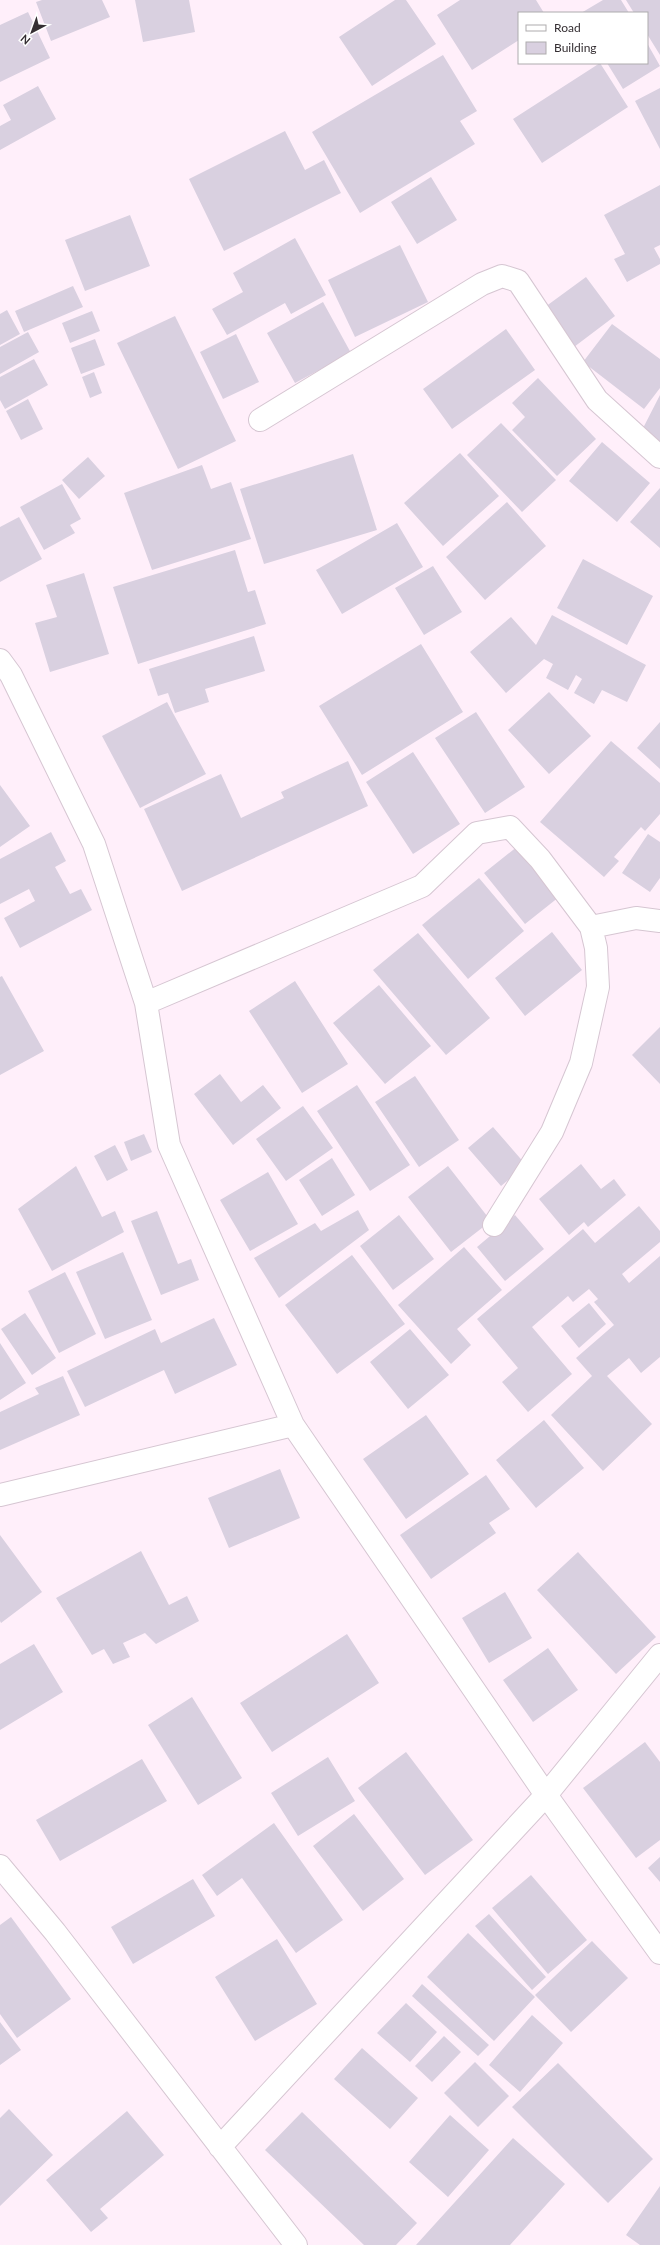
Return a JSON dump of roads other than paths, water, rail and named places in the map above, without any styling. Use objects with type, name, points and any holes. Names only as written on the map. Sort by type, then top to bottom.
[{"type":"street","points":[[260,420],[482,284],[502,276],[518,282],[597,400],[660,457]]},
{"type":"street","points":[[0,660],[10,676],[94,844],[146,1003],[169,1145],[293,1425],[546,1795],[660,1953]]},
{"type":"street","points":[[146,1003],[422,886],[478,832],[510,827],[540,860],[591,927],[596,948],[598,987],[581,1063],[552,1132],[494,1225]]},
{"type":"street","points":[[591,927],[636,918],[660,921]]},
{"type":"street","points":[[0,1495],[293,1425]]},
{"type":"street","points":[[220,2147],[546,1795],[660,1656]]},
{"type":"street","points":[[0,1866],[55,1932],[296,2245]]}]
